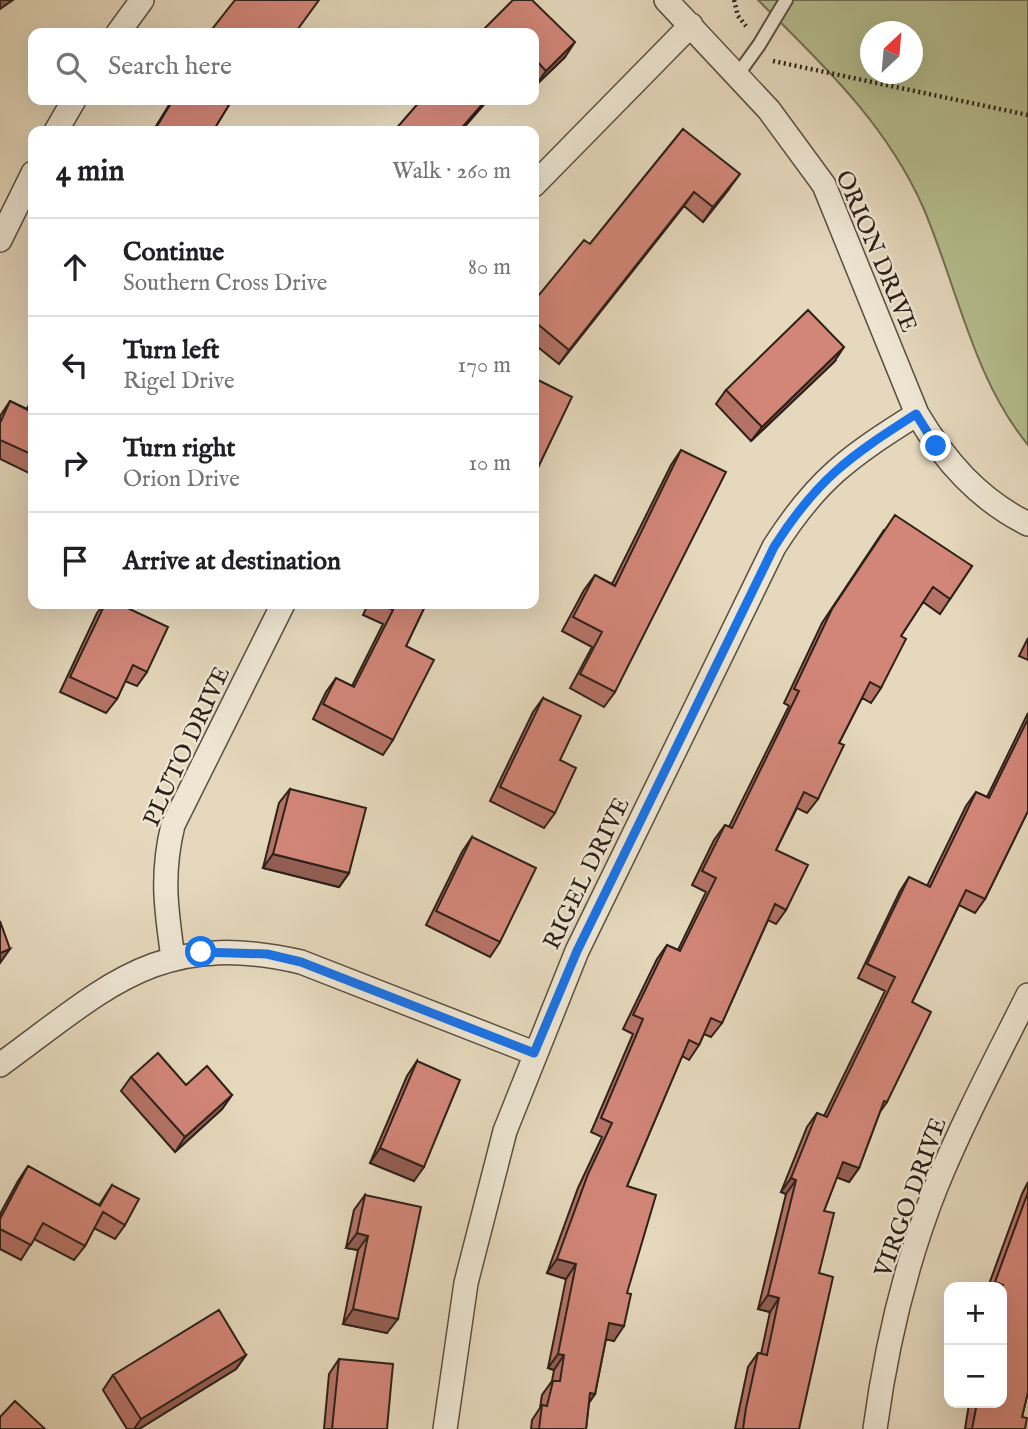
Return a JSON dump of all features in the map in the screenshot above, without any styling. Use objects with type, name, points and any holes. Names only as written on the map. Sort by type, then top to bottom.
[{"type":"street","points":[[122,28],[142,0]]},
{"type":"street","name":"ORION DRIVE","points":[[666,0],[738,74],[798,145],[824,185],[916,414],[956,472],[982,495],[1028,524]]},
{"type":"street","points":[[539,180],[691,25]]},
{"type":"street","points":[[59,126],[71,105]]},
{"type":"street","points":[[0,240],[28,183]]},
{"type":"street","name":"RIGEL DRIVE","points":[[445,1429],[466,1283],[505,1132],[534,1053],[577,951],[774,547],[797,510],[848,457],[916,414]]},
{"type":"street","name":"PLUTO DRIVE","points":[[173,958],[163,887],[165,858],[173,825],[281,609]]},
{"type":"street","points":[[0,1065],[105,989],[138,970],[201,952],[231,951],[267,954],[301,962],[534,1053]]},
{"type":"street","name":"VIRGO DRIVE","points":[[875,1429],[881,1383],[913,1252],[965,1121],[1028,995]]},
{"type":"lane","points":[[738,74],[760,45],[786,0]]},
{"type":"path","points":[[734,0],[738,16],[775,64],[1028,115]]},
{"type":"green space","points":[[758,0],[1028,0],[1028,445],[993,391],[935,237],[908,177],[871,121],[829,71]]},
{"type":"building","points":[[235,0],[319,0],[299,28],[213,28]]},
{"type":"building","points":[[513,0],[532,0],[575,42],[546,71],[539,63],[539,28],[485,28]]},
{"type":"building","points":[[170,105],[229,105],[216,126],[157,126]]},
{"type":"building","points":[[417,105],[482,105],[463,126],[398,126]]},
{"type":"building","points":[[683,129],[740,174],[713,207],[694,192],[569,350],[539,325],[539,295],[584,240],[590,244]]},
{"type":"building","points":[[808,310],[844,347],[762,427],[726,390]]},
{"type":"building","points":[[539,380],[572,397],[539,466]]},
{"type":"building","points":[[10,401],[28,410],[28,453],[0,440],[0,423]]},
{"type":"building","points":[[681,450],[726,472],[615,692],[580,674],[602,632],[573,617],[595,575],[615,586]]},
{"type":"building","points":[[895,515],[972,566],[950,599],[933,587],[901,636],[906,639],[881,688],[870,682],[839,743],[844,745],[818,799],[804,792],[776,850],[808,865],[786,910],[775,904],[722,1023],[711,1018],[699,1045],[689,1040],[627,1186],[656,1195],[627,1293],[631,1294],[624,1326],[609,1323],[595,1394],[590,1393],[586,1429],[539,1429],[542,1405],[547,1406],[553,1381],[560,1381],[564,1355],[558,1354],[576,1264],[557,1259],[588,1174],[612,1123],[601,1118],[643,1019],[633,1015],[667,945],[680,951],[716,878],[702,871],[725,825],[732,828],[799,691],[794,689],[832,609]]},
{"type":"building","points":[[103,609],[130,609],[168,627],[147,672],[133,665],[117,699],[70,677]]},
{"type":"building","points":[[391,609],[424,609],[406,646],[434,660],[393,740],[323,704],[336,678],[354,687],[393,610]]},
{"type":"building","points":[[543,698],[581,716],[560,760],[576,768],[555,813],[500,787]]},
{"type":"building","points":[[1028,719],[1028,811],[985,899],[966,890],[912,1002],[931,1012],[887,1102],[884,1101],[859,1168],[843,1162],[824,1211],[834,1213],[819,1273],[833,1277],[799,1429],[743,1429],[758,1353],[767,1355],[779,1298],[768,1295],[796,1180],[791,1178],[817,1113],[827,1117],[895,977],[867,964],[909,877],[930,887],[976,792],[989,798]]},
{"type":"building","points":[[290,789],[366,808],[349,873],[273,854]]},
{"type":"building","points":[[472,837],[536,868],[500,942],[436,911]]},
{"type":"building","points":[[0,921],[10,949],[0,953]]},
{"type":"building","points":[[158,1053],[186,1085],[207,1066],[232,1095],[185,1137],[131,1077]]},
{"type":"building","points":[[417,1061],[460,1080],[424,1167],[380,1148]]},
{"type":"building","points":[[28,1166],[100,1206],[112,1185],[139,1199],[125,1225],[103,1212],[85,1246],[43,1223],[31,1245],[0,1229],[0,1219]]},
{"type":"building","points":[[1028,1192],[1028,1392],[1022,1417],[1027,1418],[1025,1429],[972,1429],[976,1408],[1007,1408],[1007,1282],[995,1282]]},
{"type":"building","points":[[365,1195],[421,1207],[398,1319],[353,1309],[368,1236],[357,1233]]},
{"type":"building","points":[[219,1310],[246,1355],[141,1419],[113,1375]]},
{"type":"building","points":[[339,1359],[393,1364],[387,1429],[332,1429]]},
{"type":"building","points":[[15,1401],[45,1429],[0,1429],[0,1417]]},
{"type":"route","points":[[201,952],[267,954],[301,962],[534,1053],[577,951],[774,547],[797,510],[848,457],[916,414],[936,446]]}]
